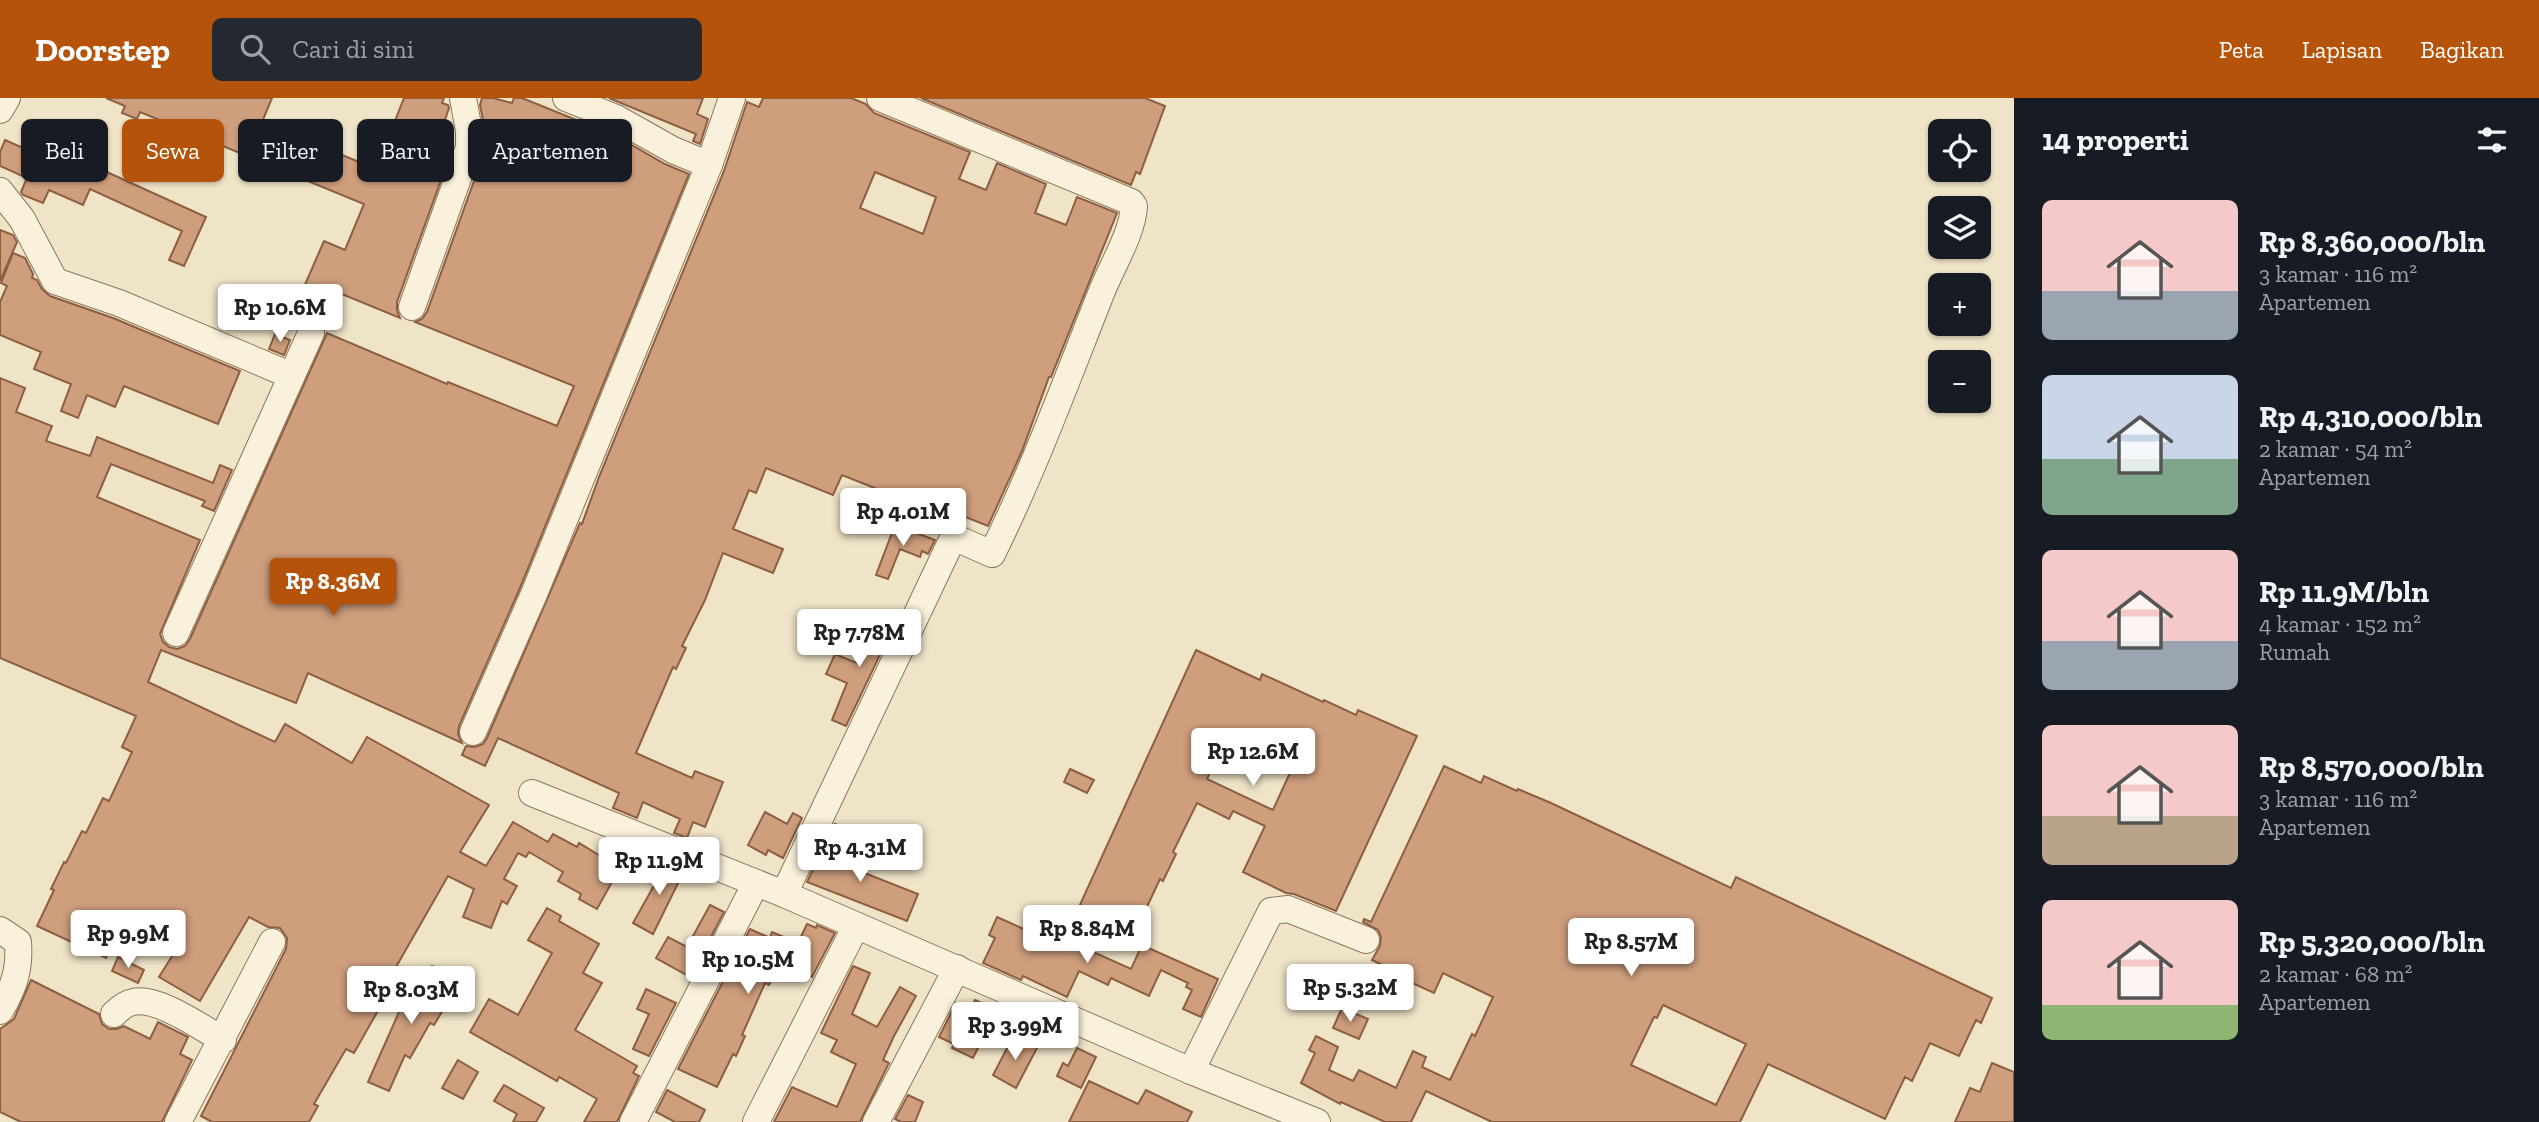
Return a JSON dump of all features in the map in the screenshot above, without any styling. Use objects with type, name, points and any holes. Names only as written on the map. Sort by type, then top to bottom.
[{"type":"street","points":[[0,110],[7,98]]},
{"type":"street","points":[[412,307],[469,146],[463,98]]},
{"type":"street","points":[[566,98],[616,118],[673,150],[709,165]]},
{"type":"street","points":[[473,732],[534,594],[709,165],[732,98]]},
{"type":"street","points":[[784,894],[951,542],[958,539],[992,554],[1016,505],[1134,219],[1134,206],[1130,202],[880,98]]},
{"type":"street","points":[[0,191],[27,227],[55,281],[119,303],[290,375]]},
{"type":"street","points":[[176,633],[311,333]]},
{"type":"street","points":[[532,793],[784,894],[1317,1122]]},
{"type":"street","points":[[633,1122],[757,883]]},
{"type":"street","points":[[1191,1070],[1271,911],[1288,909],[1366,940]]},
{"type":"street","points":[[756,1122],[856,926]]},
{"type":"street","points":[[0,930],[18,942],[20,964],[0,1011]]},
{"type":"street","points":[[178,1122],[272,942]]},
{"type":"street","points":[[876,1122],[957,968]]},
{"type":"street","points":[[114,1014],[133,1002],[145,1002],[163,1007],[223,1040]]},
{"type":"building","points":[[106,98],[272,98],[263,119],[238,119],[238,152],[224,146],[224,119],[157,119],[140,112],[137,119],[122,113],[125,106]]},
{"type":"building","points":[[404,98],[444,98],[442,103],[449,108],[445,119],[396,119]]},
{"type":"building","points":[[482,98],[512,103],[514,98],[522,98],[574,119],[483,119],[480,105]]},
{"type":"building","points":[[609,98],[703,98],[697,114],[708,119],[700,144],[693,141],[696,134]]},
{"type":"building","points":[[763,98],[851,98],[866,104],[874,113],[970,152],[959,179],[986,190],[997,163],[1046,184],[1035,213],[1066,225],[1077,197],[1117,213],[1049,377],[1022,451],[988,526],[958,514],[955,520],[842,475],[833,495],[766,468],[756,493],[749,490],[733,529],[783,549],[773,573],[723,553],[705,600],[682,646],[686,648],[676,669],[673,667],[636,753],[692,778],[695,771],[723,782],[705,827],[693,822],[687,838],[674,833],[680,819],[643,802],[637,818],[613,808],[619,793],[498,738],[485,766],[462,755],[466,746],[483,744],[487,738],[580,523],[582,524],[724,171],[747,102],[759,107]],"holes":[[[875,172],[936,197],[923,234],[860,208]]]},
{"type":"building","points":[[921,98],[1145,98],[1165,106],[1140,174],[1136,172],[1131,185]]},
{"type":"building","points":[[5,140],[21,147],[21,175],[0,166],[0,152]]},
{"type":"building","points":[[632,145],[689,174],[520,588],[459,726],[458,734],[462,743],[308,673],[296,703],[161,650],[148,682],[275,742],[285,724],[352,763],[367,737],[489,805],[460,852],[486,866],[513,822],[548,842],[553,834],[577,847],[579,843],[602,857],[604,854],[622,864],[597,909],[579,899],[581,894],[558,881],[563,872],[529,852],[526,857],[518,853],[504,879],[517,886],[507,904],[502,901],[491,928],[463,917],[474,889],[448,876],[392,974],[397,977],[354,1053],[346,1049],[314,1104],[318,1106],[309,1122],[212,1122],[201,1116],[286,949],[287,938],[280,928],[268,927],[249,917],[200,1001],[159,977],[176,950],[122,924],[106,958],[37,926],[64,862],[66,863],[82,831],[86,833],[103,798],[109,801],[132,752],[122,747],[136,716],[0,658],[0,378],[25,388],[16,412],[52,426],[46,441],[90,456],[97,437],[213,483],[220,465],[232,470],[214,511],[202,506],[205,501],[111,464],[97,497],[200,540],[160,634],[163,642],[177,649],[185,646],[190,639],[327,333],[447,384],[448,382],[557,426],[574,386],[415,322],[422,319],[427,312],[474,182],[632,182]]},
{"type":"building","points":[[343,155],[357,161],[357,182],[440,182],[397,302],[400,318],[320,285],[310,308],[297,303],[324,241],[345,250],[364,204],[310,182],[343,182]]},
{"type":"building","points":[[108,173],[122,179],[122,182],[129,182],[206,217],[184,266],[169,260],[182,231],[90,189],[83,205],[49,190],[43,203],[21,192],[25,182],[108,182]]},
{"type":"building","points":[[0,230],[13,235],[17,242],[0,281]]},
{"type":"building","points":[[13,253],[25,258],[33,274],[32,278],[37,280],[50,296],[113,318],[240,371],[218,424],[124,386],[115,407],[87,395],[78,418],[61,411],[71,384],[34,369],[41,352],[0,335],[0,302],[7,286],[1,283]]},
{"type":"building","points":[[275,334],[290,340],[284,355],[269,349]]},
{"type":"building","points":[[895,525],[935,540],[928,554],[922,551],[920,557],[900,549],[888,579],[876,575]]},
{"type":"building","points":[[881,612],[897,619],[846,726],[832,720],[847,683],[826,674],[835,654],[859,664]]},
{"type":"building","points":[[1196,650],[1260,680],[1262,674],[1323,702],[1324,700],[1356,715],[1358,710],[1417,736],[1336,911],[1286,893],[1243,872],[1265,826],[1233,811],[1229,819],[1197,803],[1173,852],[1176,854],[1163,881],[1160,879],[1144,913],[1146,914],[1137,934],[1079,907]],"holes":[[[1225,739],[1257,754],[1260,748],[1294,764],[1273,810],[1207,779]]]},
{"type":"building","points":[[1444,766],[1481,783],[1484,776],[1551,803],[1731,888],[1736,877],[1992,998],[1981,1023],[1976,1020],[1959,1056],[1930,1043],[1912,1081],[1905,1077],[1885,1119],[1768,1064],[1740,1122],[1492,1122],[1426,1091],[1411,1122],[1385,1122],[1341,1102],[1340,1104],[1301,1083],[1315,1053],[1309,1050],[1316,1036],[1338,1047],[1329,1070],[1353,1081],[1359,1070],[1396,1088],[1413,1051],[1426,1057],[1422,1067],[1450,1080],[1493,997],[1443,973],[1434,993],[1397,976],[1399,973],[1372,960],[1380,946],[1381,937],[1378,930],[1363,922],[1364,919],[1371,922]],"holes":[[[1663,1005],[1746,1044],[1716,1105],[1631,1065],[1654,1017],[1657,1018]]]},
{"type":"building","points":[[1070,769],[1094,780],[1087,793],[1064,782]]},
{"type":"building","points":[[765,812],[787,824],[793,813],[802,818],[783,858],[768,850],[766,855],[748,845]]},
{"type":"building","points":[[835,824],[842,827],[829,859],[918,894],[907,921],[807,882]]},
{"type":"building","points":[[661,862],[684,871],[653,934],[633,923],[656,882],[651,879]]},
{"type":"building","points":[[710,905],[724,912],[690,977],[656,958],[668,937],[687,947]]},
{"type":"building","points":[[547,908],[561,916],[559,921],[599,944],[583,973],[602,983],[575,1030],[637,1066],[633,1073],[639,1076],[617,1122],[584,1122],[597,1099],[559,1077],[557,1081],[470,1032],[489,999],[518,1015],[552,953],[528,940]]},
{"type":"building","points":[[997,917],[1057,944],[1060,937],[1131,969],[1142,945],[1218,979],[1201,1017],[1183,1009],[1192,990],[1186,987],[1188,983],[1161,970],[1149,996],[1111,978],[1108,985],[1079,971],[1067,997],[1023,976],[1021,980],[983,963],[995,938],[989,935]]},
{"type":"building","points":[[807,924],[816,928],[817,925],[835,933],[812,977],[780,962],[769,985],[765,983],[742,1035],[745,1036],[736,1056],[733,1054],[717,1087],[678,1069],[750,929],[770,938],[772,932],[798,943]]},
{"type":"building","points":[[118,957],[144,970],[138,983],[112,971]]},
{"type":"building","points":[[432,966],[453,977],[439,1001],[446,1005],[434,1025],[430,1023],[410,1058],[405,1055],[389,1091],[368,1082],[411,985],[419,989]]},
{"type":"building","points":[[853,966],[870,973],[852,1014],[877,1027],[900,987],[916,996],[883,1060],[889,1063],[860,1122],[774,1122],[792,1087],[837,1107],[856,1064],[831,1052],[837,1040],[821,1033]]},
{"type":"building","points":[[31,980],[99,1014],[102,1024],[109,1029],[124,1026],[150,1039],[158,1022],[188,1037],[180,1054],[192,1060],[162,1122],[21,1122],[0,1112],[0,1029],[14,1019]]},
{"type":"building","points":[[646,989],[676,1003],[649,1056],[633,1049],[649,1014],[637,1009]]},
{"type":"building","points":[[975,1000],[997,1010],[973,1058],[952,1048],[954,1044],[939,1037],[956,1003],[970,1010]]},
{"type":"building","points":[[1342,1008],[1368,1019],[1359,1039],[1333,1028]]},
{"type":"building","points":[[1014,1035],[1037,1048],[1016,1088],[993,1075]]},
{"type":"building","points":[[1077,1048],[1096,1057],[1081,1088],[1057,1076],[1063,1063],[1068,1066]]},
{"type":"building","points":[[458,1060],[478,1072],[463,1099],[442,1088]]},
{"type":"building","points":[[1992,1063],[2014,1072],[2014,1122],[1955,1122],[1970,1088],[1980,1092]]},
{"type":"building","points":[[1089,1081],[1138,1104],[1146,1090],[1192,1112],[1187,1122],[1069,1122]]},
{"type":"building","points":[[504,1085],[544,1108],[536,1122],[513,1122],[517,1114],[494,1101]]},
{"type":"building","points":[[667,1090],[705,1110],[699,1122],[675,1122],[656,1112]]},
{"type":"building","points":[[908,1095],[923,1102],[915,1122],[901,1122],[895,1119]]}]
